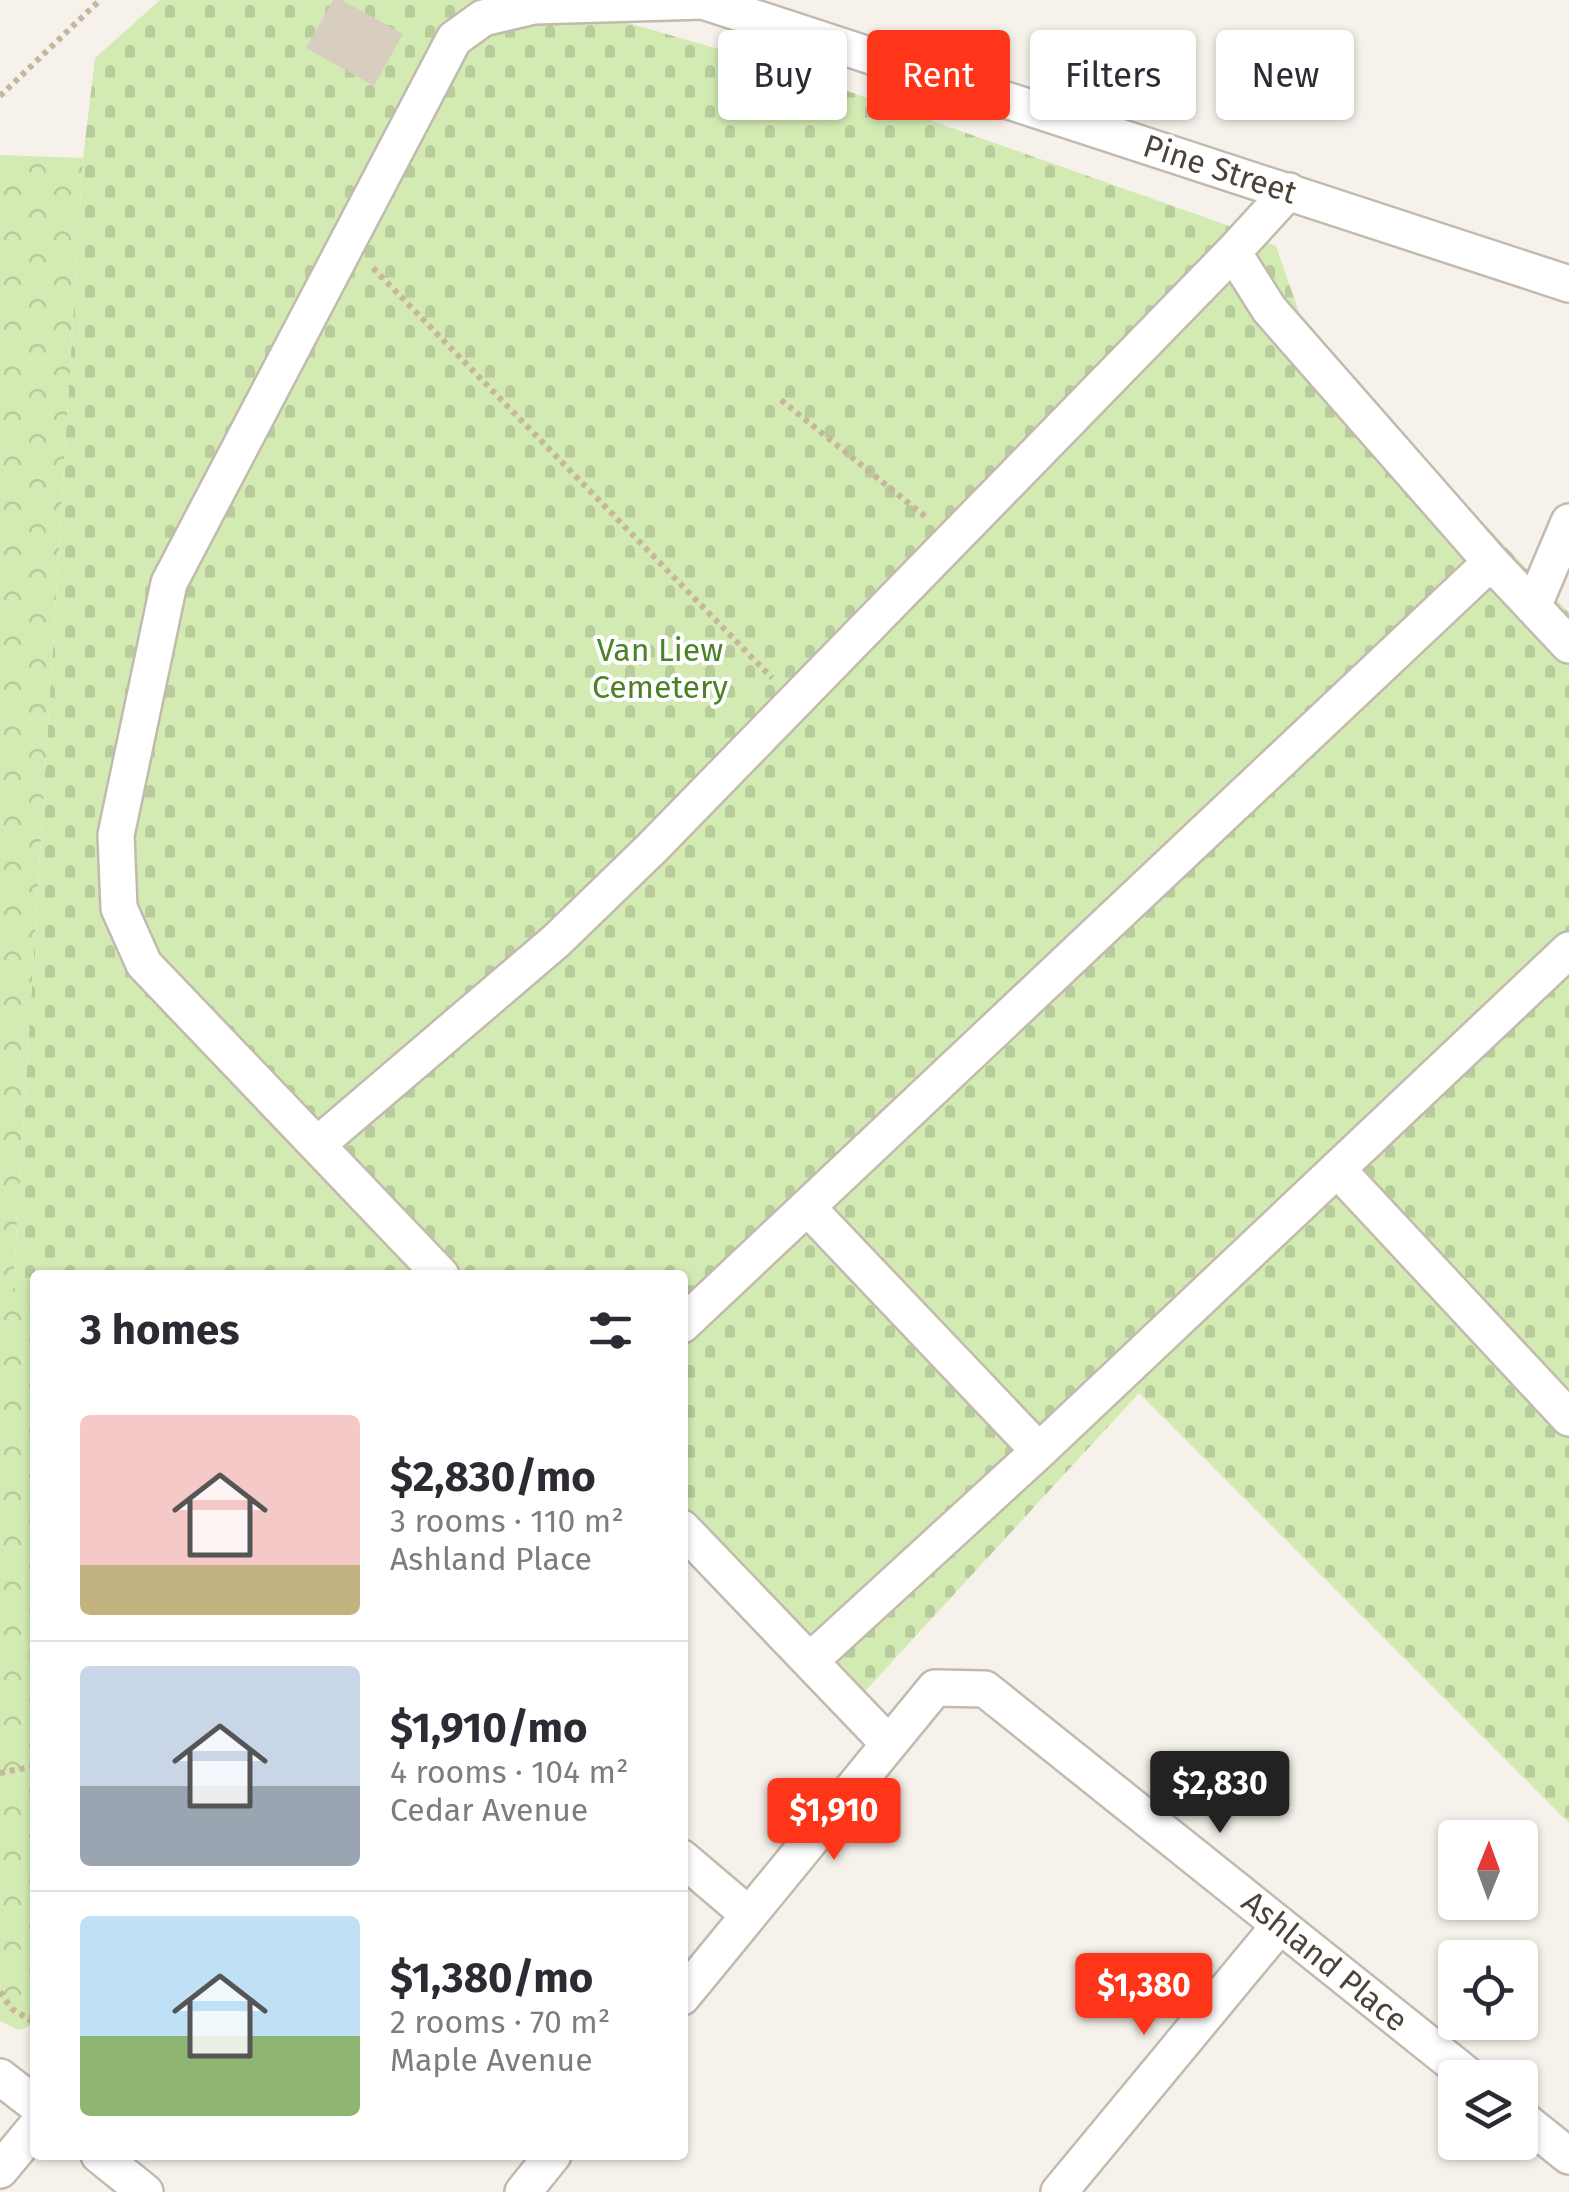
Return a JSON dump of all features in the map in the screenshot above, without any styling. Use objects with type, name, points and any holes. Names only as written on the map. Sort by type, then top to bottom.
[{"type":"street","name":"Pine Street","points":[[436,1270],[144,964],[119,908],[116,835],[169,583],[454,39],[483,18],[534,6],[701,0],[1569,284]]},
{"type":"street","points":[[317,1146],[556,941],[652,848],[1288,191]]},
{"type":"street","points":[[1233,252],[1269,309],[1569,645]]},
{"type":"street","points":[[1533,607],[1569,522]]},
{"type":"street","points":[[688,1319],[1491,562]]},
{"type":"street","points":[[810,1660],[1039,1451],[1569,950]]},
{"type":"street","points":[[1337,1169],[1569,1418]]},
{"type":"street","points":[[808,1207],[1039,1451]]},
{"type":"street","points":[[688,1534],[889,1744],[688,1990]]},
{"type":"street","name":"Ashland Place","points":[[889,1744],[935,1688],[985,1689],[1449,2060]]},
{"type":"street","points":[[688,1863],[749,1915]]},
{"type":"street","points":[[1059,2192],[1280,1925]]},
{"type":"street","points":[[0,2077],[30,2100]]},
{"type":"street","points":[[1538,2131],[1569,2156]]},
{"type":"street","points":[[0,2170],[30,2134]]},
{"type":"street","points":[[105,2160],[144,2192]]},
{"type":"street","points":[[523,2192],[549,2160]]},
{"type":"path","points":[[0,96],[100,0]]},
{"type":"path","points":[[348,242],[794,700]]},
{"type":"path","points":[[781,400],[952,538]]},
{"type":"path","points":[[0,1773],[30,1767]]},
{"type":"path","points":[[0,1992],[12,2009],[30,2021]]},
{"type":"green space","name":"Van Liew Cemetery","points":[[160,0],[548,0],[718,49],[718,120],[847,120],[847,91],[867,98],[867,120],[930,120],[1276,246],[1309,341],[1569,613],[1569,1823],[1139,1393],[843,1715],[688,1559],[688,1270],[30,1270],[30,1307],[13,1292],[83,158],[95,58]]},
{"type":"green space","points":[[0,155],[83,158],[13,1291],[30,1306],[30,2026],[19,2030],[0,2021]]},
{"type":"building","points":[[333,0],[342,0],[403,34],[374,86],[306,48]]}]
